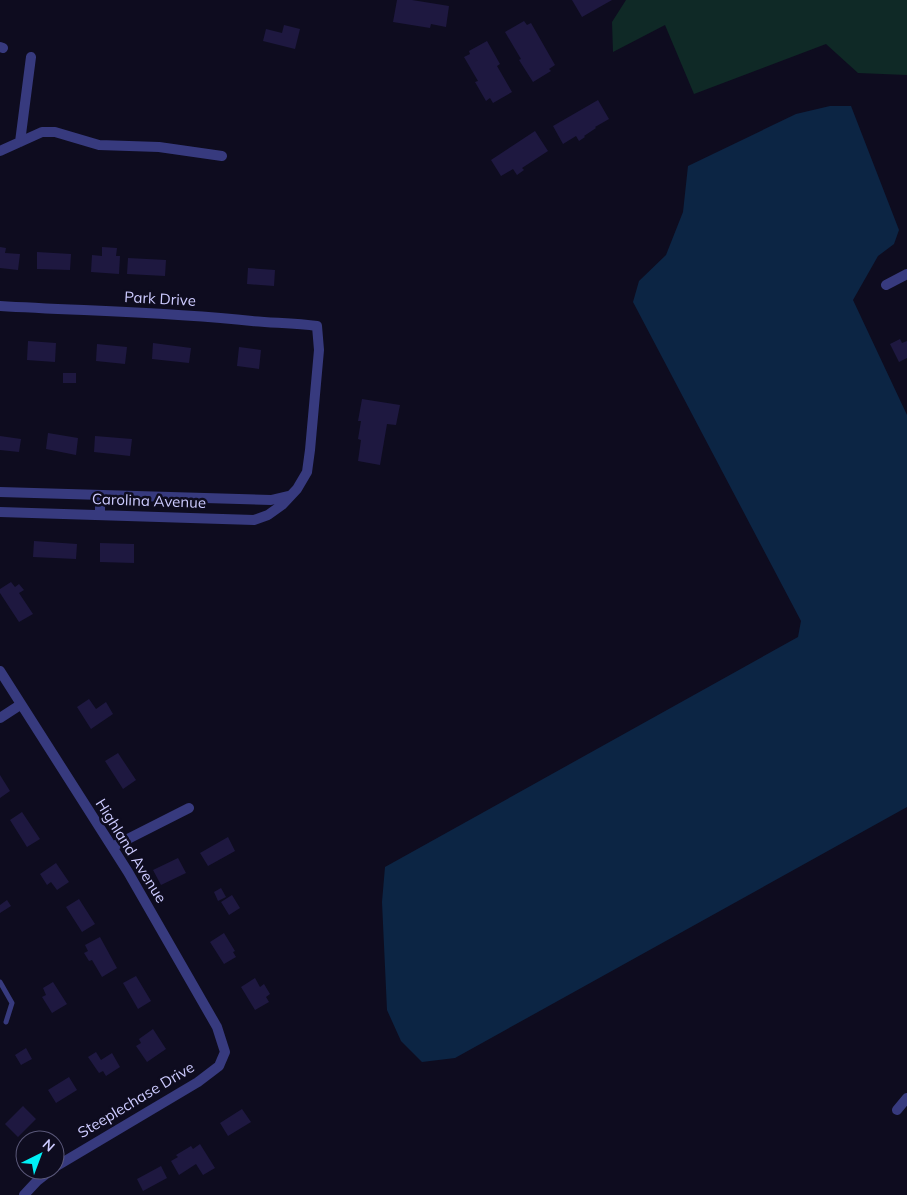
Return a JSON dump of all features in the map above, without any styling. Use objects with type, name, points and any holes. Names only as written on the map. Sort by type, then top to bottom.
[{"type":"street","points":[[20,142],[31,57]]},
{"type":"street","points":[[0,151],[42,132],[54,132],[99,145],[158,147],[222,156]]},
{"type":"street","points":[[886,285],[907,274]]},
{"type":"street","name":"Park Drive","points":[[0,306],[92,312],[130,311],[237,318],[317,326]]},
{"type":"street","name":"Carolina Avenue","points":[[0,512],[254,520],[268,516],[297,489],[307,472],[319,350],[317,326]]},
{"type":"street","name":"Carolina Avenue","points":[[0,492],[271,500],[289,496]]},
{"type":"street","points":[[100,495],[100,515]]},
{"type":"street","name":"Highland Avenue","points":[[0,670],[20,705],[112,847],[217,1027],[225,1052]]},
{"type":"street","points":[[0,718],[20,705]]},
{"type":"street","points":[[112,847],[189,808]]},
{"type":"street","name":"Steeplechase Drive","points":[[65,1161],[198,1082],[219,1066],[225,1052]]},
{"type":"street","points":[[897,1110],[907,1098]]},
{"type":"street","points":[[24,1195],[38,1180]]},
{"type":"lane","points":[[0,982],[12,1003],[6,1022]]},
{"type":"green space","points":[[626,0],[907,0],[907,75],[858,73],[826,44],[694,94],[665,25],[613,52],[612,22]]},
{"type":"water","points":[[830,106],[851,106],[899,230],[894,244],[878,256],[853,300],[907,415],[907,807],[455,1058],[422,1062],[401,1041],[387,1010],[382,902],[385,867],[798,637],[801,621],[633,302],[639,281],[666,255],[683,212],[688,166],[796,114]]},
{"type":"building","points":[[397,0],[412,0],[449,6],[446,27],[431,24],[430,28],[393,22]]},
{"type":"building","points":[[572,0],[612,0],[582,17]]},
{"type":"building","points":[[524,21],[527,25],[531,23],[555,65],[549,69],[551,71],[533,82],[505,32]]},
{"type":"building","points":[[284,25],[300,29],[295,49],[263,41],[266,29],[282,33]]},
{"type":"building","points":[[487,41],[500,64],[497,66],[512,92],[493,103],[490,98],[486,101],[475,82],[478,81],[464,57],[470,54],[469,51]]},
{"type":"building","points":[[598,100],[609,119],[595,127],[579,141],[576,136],[563,144],[553,126]]},
{"type":"building","points":[[535,131],[548,151],[522,168],[524,170],[517,175],[513,169],[501,176],[491,160]]},
{"type":"building","points":[[0,247],[6,248],[5,253],[20,254],[18,270],[0,268]]},
{"type":"building","points":[[102,247],[117,248],[116,256],[120,256],[119,274],[91,272],[92,255],[102,256]]},
{"type":"building","points":[[37,252],[71,254],[70,270],[37,269]]},
{"type":"building","points":[[128,258],[166,260],[165,276],[127,274]]},
{"type":"building","points":[[248,268],[275,270],[274,286],[247,284]]},
{"type":"building","points":[[900,339],[902,343],[907,341],[907,358],[899,362],[890,344]]},
{"type":"building","points":[[28,341],[56,343],[55,362],[27,360]]},
{"type":"building","points":[[153,343],[191,348],[189,363],[152,359]]},
{"type":"building","points":[[97,344],[127,347],[125,364],[96,361]]},
{"type":"building","points":[[239,347],[261,350],[259,369],[237,366]]},
{"type":"building","points":[[63,373],[76,373],[76,383],[63,383]]},
{"type":"building","points":[[362,399],[400,405],[396,425],[387,424],[380,465],[358,461],[361,440],[358,439],[361,421],[358,421]]},
{"type":"building","points":[[48,433],[78,438],[76,455],[46,449]]},
{"type":"building","points":[[0,436],[21,439],[19,452],[0,450]]},
{"type":"building","points":[[95,436],[132,439],[130,456],[94,452]]},
{"type":"building","points":[[34,541],[77,544],[76,559],[33,557]]},
{"type":"building","points":[[100,543],[134,544],[134,563],[100,562]]},
{"type":"building","points":[[11,582],[15,587],[19,584],[24,590],[19,593],[33,614],[19,622],[0,593],[0,589]]},
{"type":"building","points":[[89,699],[96,709],[106,702],[113,714],[91,729],[77,707]]},
{"type":"building","points":[[118,753],[136,780],[123,789],[105,761]]},
{"type":"building","points":[[0,775],[10,791],[0,798]]},
{"type":"building","points":[[22,812],[40,839],[27,847],[10,820]]},
{"type":"building","points":[[228,837],[235,851],[208,866],[200,853]]},
{"type":"building","points":[[178,858],[186,873],[161,885],[153,870]]},
{"type":"building","points":[[56,863],[69,882],[57,890],[51,882],[47,885],[40,874]]},
{"type":"building","points":[[221,888],[226,897],[218,901],[214,892]]},
{"type":"building","points":[[232,895],[240,908],[229,915],[221,902]]},
{"type":"building","points":[[79,899],[95,924],[82,932],[66,907]]},
{"type":"building","points":[[7,900],[11,906],[0,913],[0,905]]},
{"type":"building","points":[[224,933],[235,951],[233,952],[236,957],[224,964],[210,942]]},
{"type":"building","points":[[100,937],[117,968],[102,977],[92,960],[89,961],[84,953],[88,951],[85,945]]},
{"type":"building","points":[[136,976],[151,1001],[138,1009],[123,983]]},
{"type":"building","points":[[255,978],[260,987],[264,984],[270,994],[266,997],[269,1002],[255,1010],[241,987]]},
{"type":"building","points":[[53,982],[67,1004],[52,1013],[42,997],[46,995],[43,988]]},
{"type":"building","points":[[153,1029],[166,1049],[147,1062],[136,1046],[141,1043],[139,1039]]},
{"type":"building","points":[[26,1048],[32,1059],[21,1065],[15,1055]]},
{"type":"building","points":[[96,1052],[101,1060],[112,1053],[120,1067],[106,1076],[103,1071],[99,1073],[88,1057]]},
{"type":"building","points":[[69,1077],[77,1090],[56,1103],[48,1090]]},
{"type":"building","points":[[23,1106],[36,1119],[25,1130],[15,1130],[15,1134],[5,1124]]},
{"type":"building","points":[[242,1109],[251,1122],[228,1136],[220,1123]]},
{"type":"building","points":[[200,1144],[215,1168],[203,1175],[196,1164],[179,1175],[171,1161],[178,1157],[176,1155],[191,1146],[193,1149]]},
{"type":"building","points":[[161,1166],[167,1178],[143,1191],[137,1179]]}]
